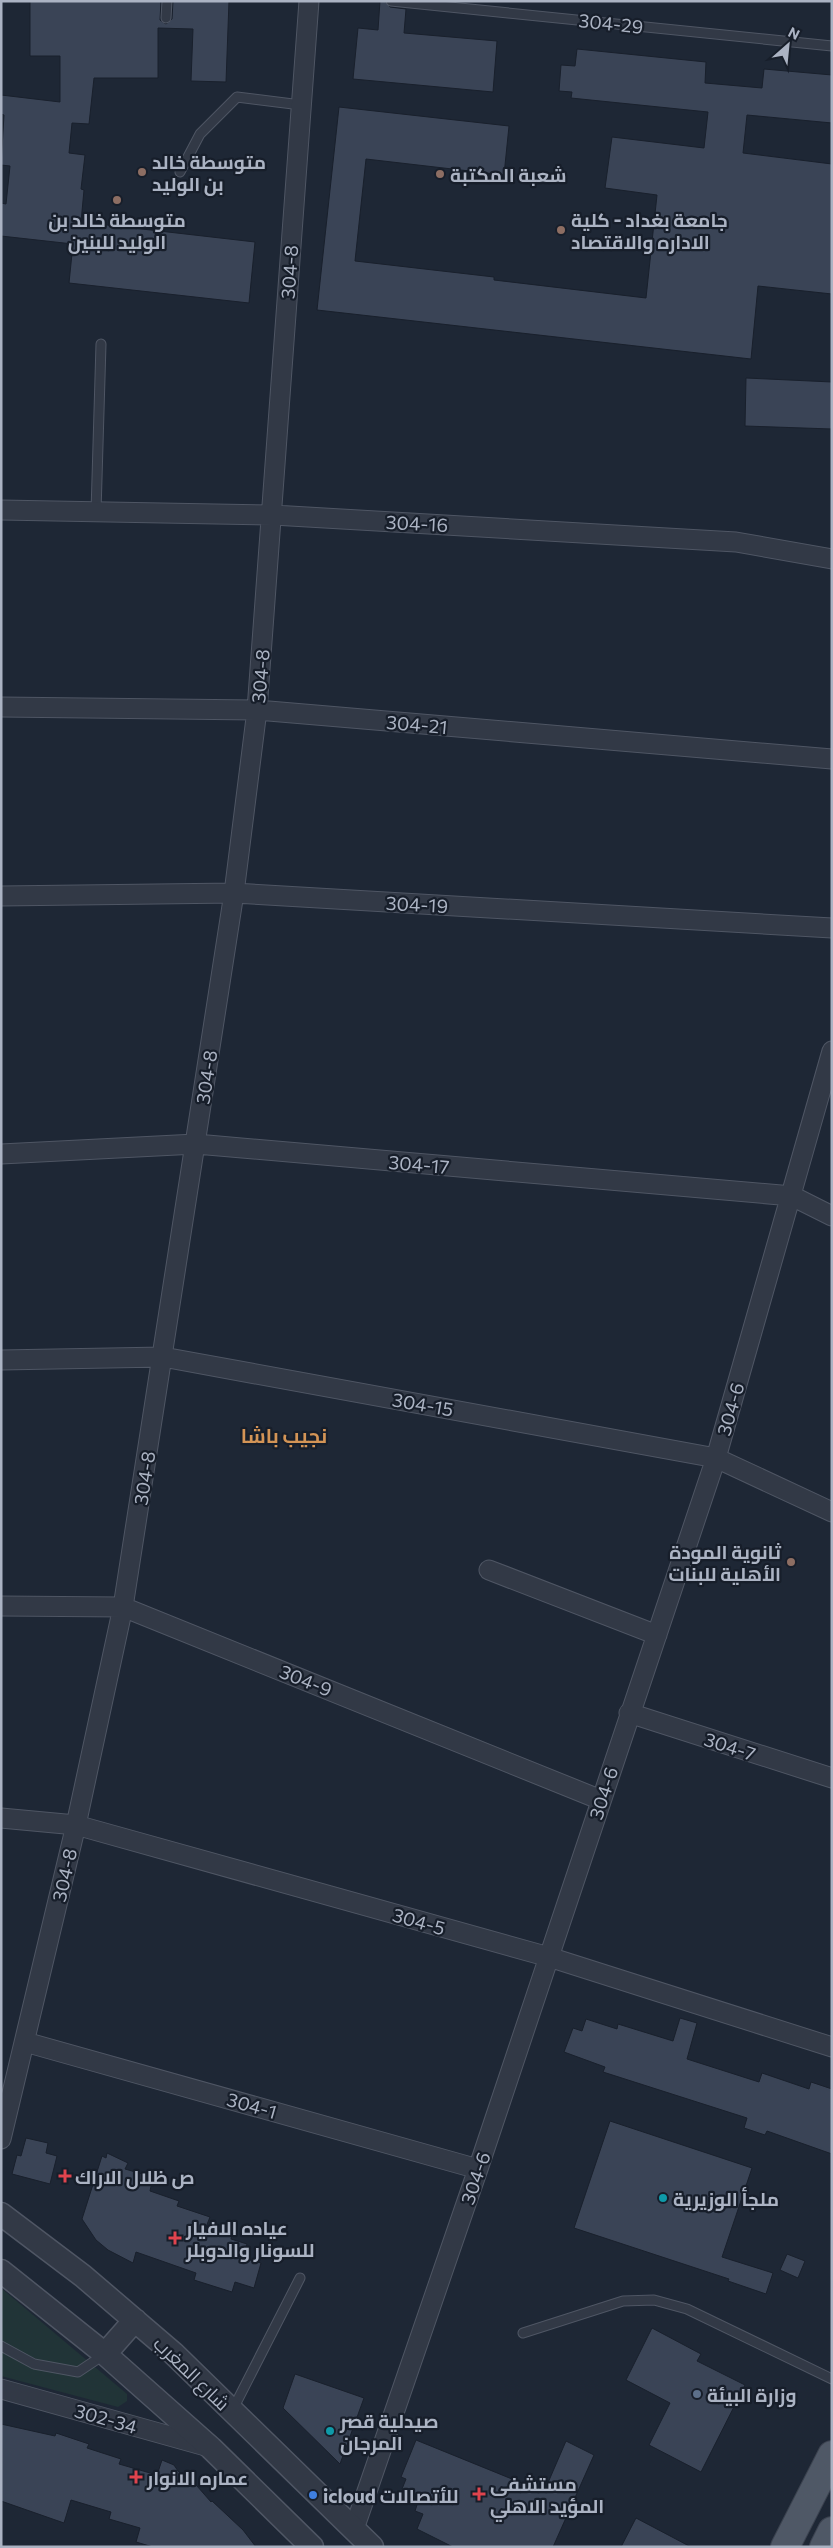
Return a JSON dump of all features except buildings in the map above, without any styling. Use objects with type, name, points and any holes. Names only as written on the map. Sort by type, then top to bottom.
[{"type":"main road","points":[[786,2547],[832,2455]]},
{"type":"main road","points":[[824,2547],[832,2531]]},
{"type":"street","name":"304-8","points":[[1,2139],[26,2042],[76,1825],[123,1606],[234,893],[257,710],[273,515],[309,1]]},
{"type":"street","name":"304-16","points":[[1,510],[273,515],[736,542],[832,559]]},
{"type":"street","name":"304-21","points":[[1,708],[257,710],[832,758]]},
{"type":"street","name":"304-19","points":[[1,896],[234,893],[832,928]]},
{"type":"street","name":"304-6","points":[[354,2529],[478,2169],[629,1713],[716,1458],[832,1051]]},
{"type":"street","name":"304-17","points":[[1,1154],[196,1144],[792,1196],[832,1216]]},
{"type":"street","name":"304-15","points":[[1,1360],[163,1357],[716,1458],[832,1512]]},
{"type":"street","points":[[489,1570],[657,1635]]},
{"type":"street","name":"304-9","points":[[1,1606],[123,1606],[601,1800]]},
{"type":"street","name":"304-7","points":[[629,1713],[832,1778]]},
{"type":"street","name":"304-5","points":[[1,1818],[76,1825],[549,1957],[832,2047]]},
{"type":"street","name":"304-1","points":[[26,2042],[478,2169]]},
{"type":"street","name":"شارع المغرب","points":[[1,2214],[83,2276],[173,2353],[372,2547]]},
{"type":"street","points":[[1,2271],[105,2354],[211,2448],[312,2547]]},
{"type":"street","points":[[105,2354],[135,2320]]},
{"type":"street","name":"302-34","points":[[1,2388],[211,2448]]},
{"type":"lane","points":[[166,1],[166,18]]},
{"type":"lane","name":"304-29","points":[[390,1],[832,46]]},
{"type":"lane","points":[[180,172],[200,134],[237,97],[302,105]]},
{"type":"lane","points":[[96,512],[101,344]]},
{"type":"lane","points":[[232,2411],[300,2278]]},
{"type":"lane","points":[[523,2333],[623,2301],[654,2300],[687,2309],[832,2379]]},
{"type":"lane","points":[[1,2346],[34,2364],[78,2372],[105,2354]]},
{"type":"green space","points":[[1,2288],[127,2394],[127,2401],[118,2407],[1,2376]]},
{"type":"place","name":"متوسطة خالد بن الوليد","points":[[142,172]]},
{"type":"place","name":"شعبة المكتبة","points":[[440,174]]},
{"type":"place","name":"متوسطة خالد بن الوليد للبنين","points":[[117,200]]},
{"type":"place","name":"جامعة بغداد - كلية الاداره والاقتصاد","points":[[561,230]]},
{"type":"place","name":"ثانوية المودة الأهلية للبنات","points":[[791,1562]]},
{"type":"place","name":"ص ظلال الاراك","points":[[65,2176]]},
{"type":"place","name":"ملجأ الوزيرية","points":[[663,2198]]},
{"type":"place","name":"عياده الافيار للسونار والدوبلر","points":[[175,2238]]},
{"type":"place","name":"وزارة البيئة","points":[[697,2394]]},
{"type":"place","name":"صيدلية قصر المرجان","points":[[330,2431]]},
{"type":"place","name":"عماره الانوار","points":[[136,2477]]},
{"type":"place","name":"مستشفى المؤيد الاهلي","points":[[479,2494]]},
{"type":"place","name":"icloud للأتصالات","points":[[313,2495]]},
{"type":"district","name":"نجيب باشا","points":[[284,1435]]}]
